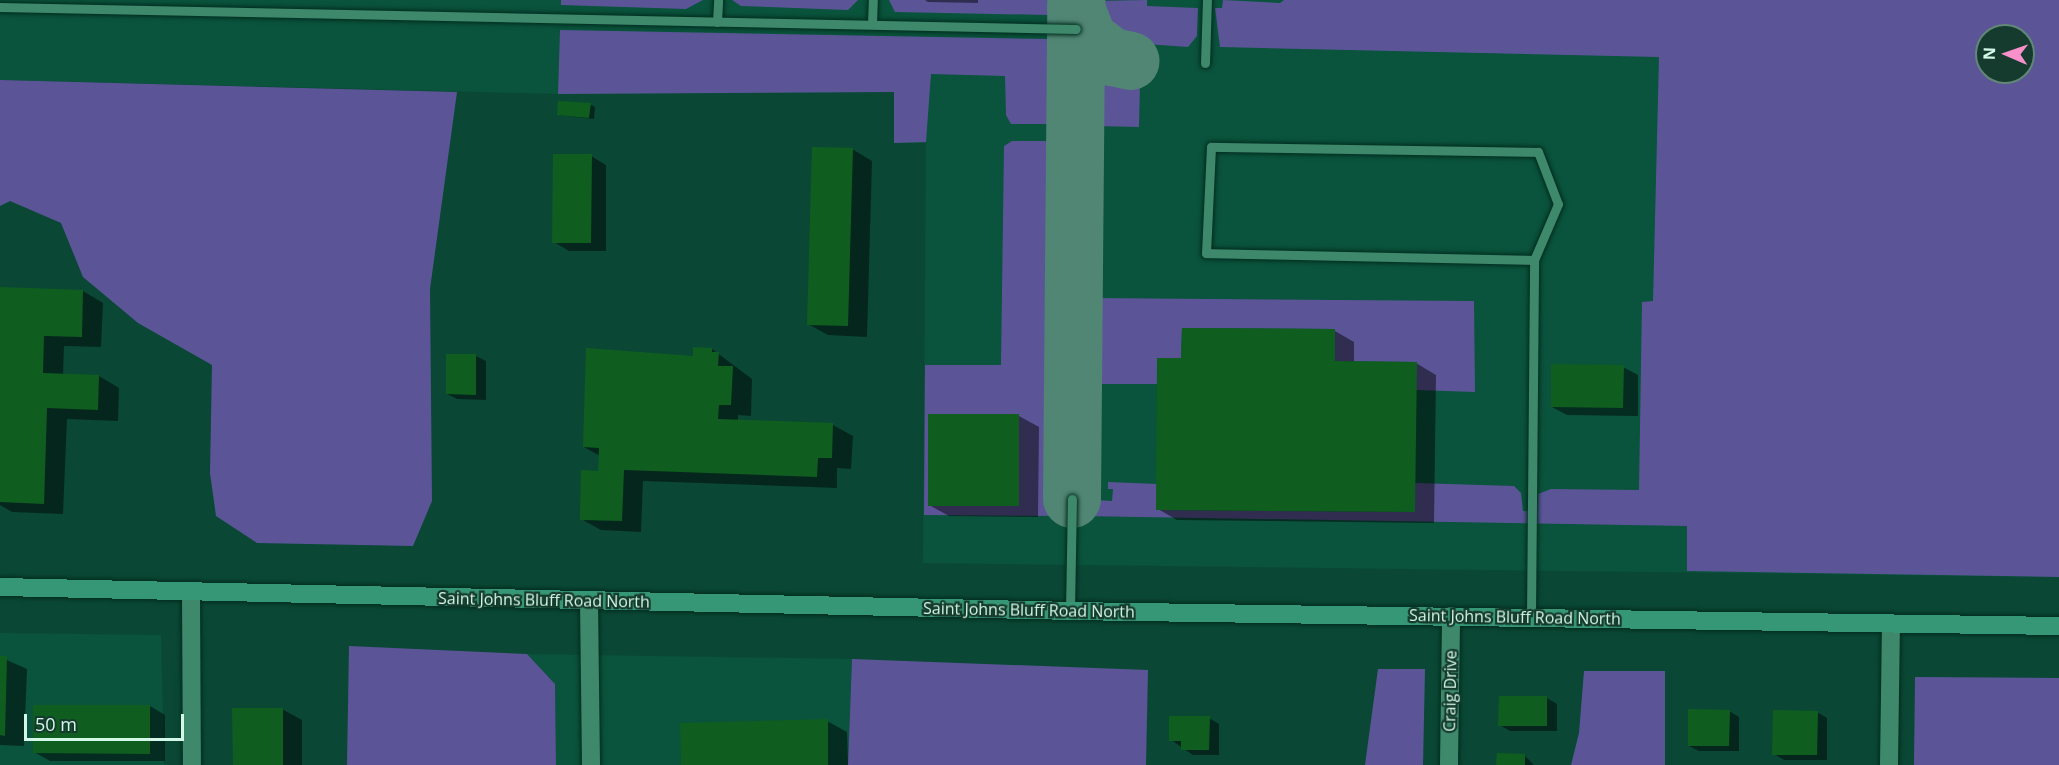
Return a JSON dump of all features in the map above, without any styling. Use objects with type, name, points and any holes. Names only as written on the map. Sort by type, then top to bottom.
[{"type":"main road","name":"Saint Johns Bluff Road North","points":[[0,587],[1070,611],[2059,626]]},
{"type":"street","points":[[191,592],[192,765]]},
{"type":"street","points":[[589,601],[591,765]]},
{"type":"street","name":"Craig Drive","points":[[1449,765],[1451,616]]},
{"type":"street","points":[[1889,765],[1891,624]]},
{"type":"lane","points":[[717,21],[718,0]]},
{"type":"lane","points":[[873,0],[873,24]]},
{"type":"lane","points":[[1205,63],[1207,0]]},
{"type":"lane","points":[[0,7],[1076,29]]},
{"type":"lane","points":[[1531,617],[1534,260],[1558,204],[1538,152],[1211,147],[1206,253],[1534,260]]},
{"type":"lane","points":[[1070,611],[1072,499]]},
{"type":"shaded area","points":[[0,0],[2059,0],[2059,577],[923,563],[926,143],[894,143],[894,92],[558,94],[0,80]]},
{"type":"shaded area","points":[[561,0],[703,0],[686,9],[561,5]]},
{"type":"shaded area","points":[[732,0],[858,0],[848,10],[741,6]]},
{"type":"shaded area","points":[[889,0],[1057,0],[1057,10],[1049,15],[895,12]]},
{"type":"shaded area","points":[[1147,0],[1147,6],[1198,8],[1197,36],[1188,47],[1132,43],[1105,26],[1092,1]]},
{"type":"shaded area","points":[[1223,0],[1280,3],[1284,0],[2059,0],[2059,577],[1687,571],[1687,526],[1082,516],[1081,499],[1092,491],[1096,491],[1096,500],[1112,501],[1113,489],[1108,489],[1108,482],[1157,484],[1156,510],[1414,512],[1415,483],[1514,486],[1521,493],[1523,511],[1537,512],[1538,494],[1551,489],[1639,490],[1642,302],[1653,301],[1659,57],[1220,47],[1215,8],[1222,8]]},
{"type":"shaded area","points":[[560,30],[1048,39],[1058,48],[1058,116],[1050,124],[1011,124],[1006,115],[1005,76],[931,74],[926,142],[894,143],[894,92],[558,94]]},
{"type":"shaded area","points":[[1135,79],[1140,83],[1139,127],[1095,126],[1093,80]]},
{"type":"shaded area","points":[[0,80],[457,92],[430,289],[432,501],[413,546],[257,543],[216,516],[210,473],[212,365],[138,323],[83,277],[61,223],[10,201],[0,206]]},
{"type":"shaded area","points":[[1012,141],[1046,141],[1058,150],[1055,484],[1062,490],[1064,516],[924,515],[925,365],[1001,365],[1004,146]],"holes":[[[928,414],[1019,415],[1019,506],[928,506]]]},
{"type":"shaded area","points":[[1092,298],[1474,301],[1475,392],[1416,390],[1416,362],[1335,361],[1335,329],[1182,328],[1181,358],[1157,384],[1092,384]]},
{"type":"shaded area","points":[[0,633],[161,635],[164,765],[0,765]]},
{"type":"shaded area","points":[[349,646],[527,654],[555,684],[556,765],[347,765]]},
{"type":"shaded area","points":[[527,654],[852,659],[848,765],[556,765],[555,684]]},
{"type":"shaded area","points":[[852,659],[1148,670],[1146,765],[848,765]]},
{"type":"shaded area","points":[[1378,669],[1425,669],[1423,765],[1365,765]]},
{"type":"shaded area","points":[[1584,671],[1665,671],[1665,765],[1571,765],[1579,733]]},
{"type":"shaded area","points":[[1915,677],[2059,678],[2059,765],[1914,765]]},
{"type":"building","points":[[558,101],[591,103],[589,118],[557,115]]},
{"type":"building","points":[[812,147],[853,148],[848,326],[807,325]]},
{"type":"building","points":[[553,154],[592,154],[591,243],[552,243]]},
{"type":"building","points":[[0,287],[83,290],[82,337],[44,336],[43,373],[99,375],[98,410],[47,408],[44,504],[0,502]]},
{"type":"building","points":[[1182,328],[1335,329],[1335,361],[1417,362],[1415,512],[1156,510],[1157,358],[1181,358]]},
{"type":"building","points":[[693,347],[712,348],[712,352],[719,352],[718,366],[733,366],[731,405],[719,405],[718,419],[833,423],[832,458],[818,458],[817,477],[624,470],[622,521],[580,520],[581,470],[598,471],[599,448],[583,447],[586,348],[693,356]]},
{"type":"building","points":[[446,354],[476,354],[476,395],[446,394]]},
{"type":"building","points":[[1551,364],[1624,365],[1623,408],[1551,407]]},
{"type":"building","points":[[928,414],[1019,414],[1019,506],[928,506]]},
{"type":"building","points":[[0,656],[7,656],[5,736],[0,735]]},
{"type":"building","points":[[1499,696],[1547,696],[1547,726],[1498,726]]},
{"type":"building","points":[[33,705],[150,705],[150,754],[33,753]]},
{"type":"building","points":[[232,708],[283,708],[283,765],[233,765]]},
{"type":"building","points":[[1688,709],[1730,710],[1729,746],[1688,746]]},
{"type":"building","points":[[1773,710],[1818,711],[1817,755],[1772,755]]},
{"type":"building","points":[[1169,716],[1210,716],[1209,750],[1181,750],[1181,741],[1169,741]]},
{"type":"building","points":[[828,719],[828,765],[681,765],[680,723]]},
{"type":"building","points":[[1497,753],[1525,754],[1525,765],[1496,765]]},
{"type":"taxiway","points":[[1072,499],[1076,0]]},
{"type":"taxiway","points":[[1076,8],[1088,39],[1112,57],[1131,61]]}]
